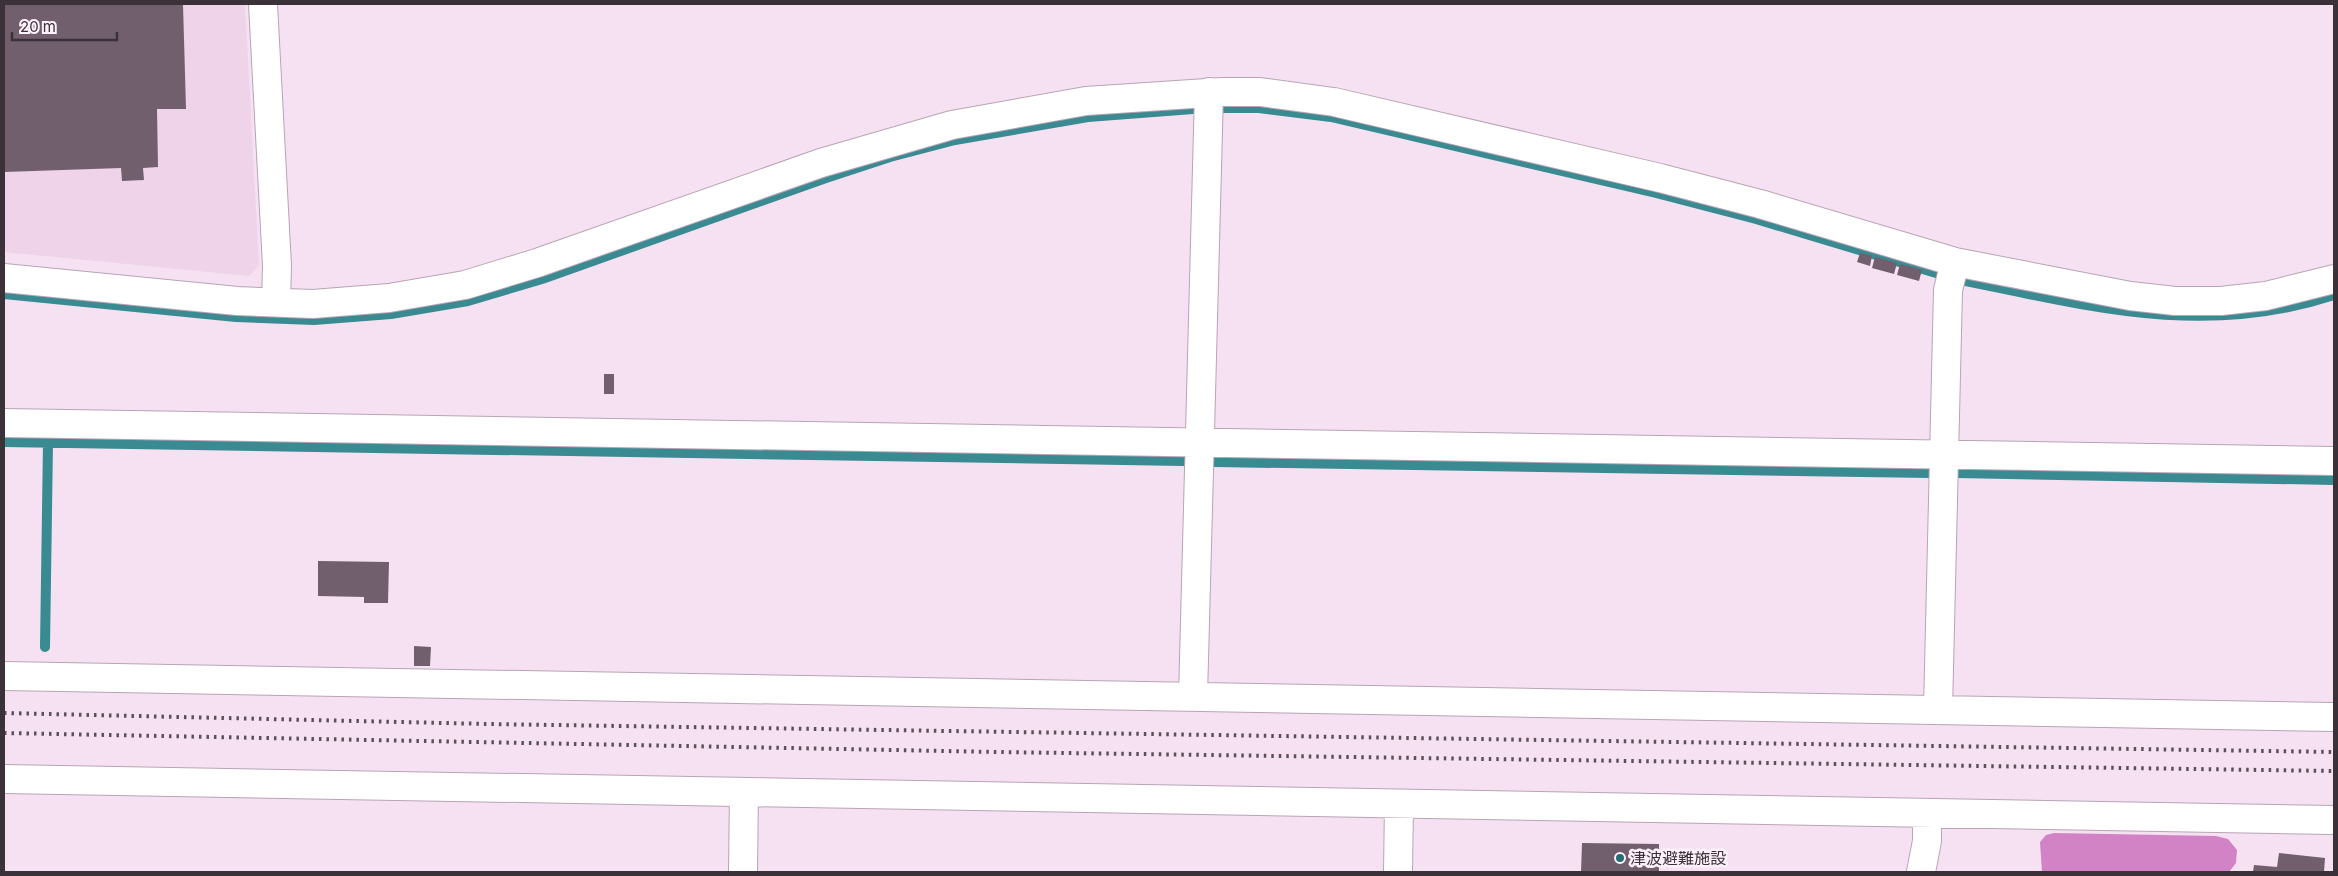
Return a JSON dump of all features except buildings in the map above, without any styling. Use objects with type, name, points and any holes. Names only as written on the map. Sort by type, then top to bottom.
[{"type":"street","points":[[263,4],[277,266],[276,302]]},
{"type":"street","points":[[1194,697],[1209,92]]},
{"type":"street","points":[[4,278],[237,301],[313,304],[390,298],[465,285],[538,264],[821,163],[952,125],[1086,101],[1209,92],[1260,92],[1334,102],[1660,178],[1760,204],[1955,262],[2130,296],[2175,301],[2221,301],[2266,296],[2334,279]]},
{"type":"street","points":[[1938,710],[1948,290],[1955,262]]},
{"type":"street","points":[[4,424],[2334,461]]},
{"type":"street","points":[[4,676],[2334,717]]},
{"type":"street","points":[[4,779],[2334,820]]},
{"type":"street","points":[[743,872],[744,792]]},
{"type":"street","points":[[1398,872],[1399,804]]},
{"type":"street","points":[[1921,872],[1927,841],[1927,813]]},
{"type":"shaded area","points":[[4,4],[245,4],[259,266],[249,276],[4,252]]},
{"type":"shaded area","points":[[2054,833],[2216,836],[2228,839],[2237,850],[2236,863],[2229,872],[2042,872],[2040,842],[2046,835]]},
{"type":"waterway","points":[[1224,108],[1259,108],[1331,117],[1656,193],[1756,219],[1936,273]]},
{"type":"waterway","points":[[4,294],[236,317],[314,320],[391,314],[468,301],[542,279],[826,178],[890,157],[955,140],[1088,117],[1193,109]]},
{"type":"waterway","points":[[1966,281],[2104,308],[2150,314],[2195,316],[2240,314],[2287,308],[2334,295]]},
{"type":"waterway","points":[[4,442],[1184,461]]},
{"type":"waterway","points":[[45,647],[48,443]]},
{"type":"waterway","points":[[1215,462],[1930,473]]},
{"type":"waterway","points":[[1956,473],[2334,480]]},
{"type":"railway","points":[[4,713],[488,724],[2334,752]]},
{"type":"railway","points":[[4,733],[997,752],[2334,771]]},
{"type":"place","name":"津波避難施設","points":[[1620,858]]}]
